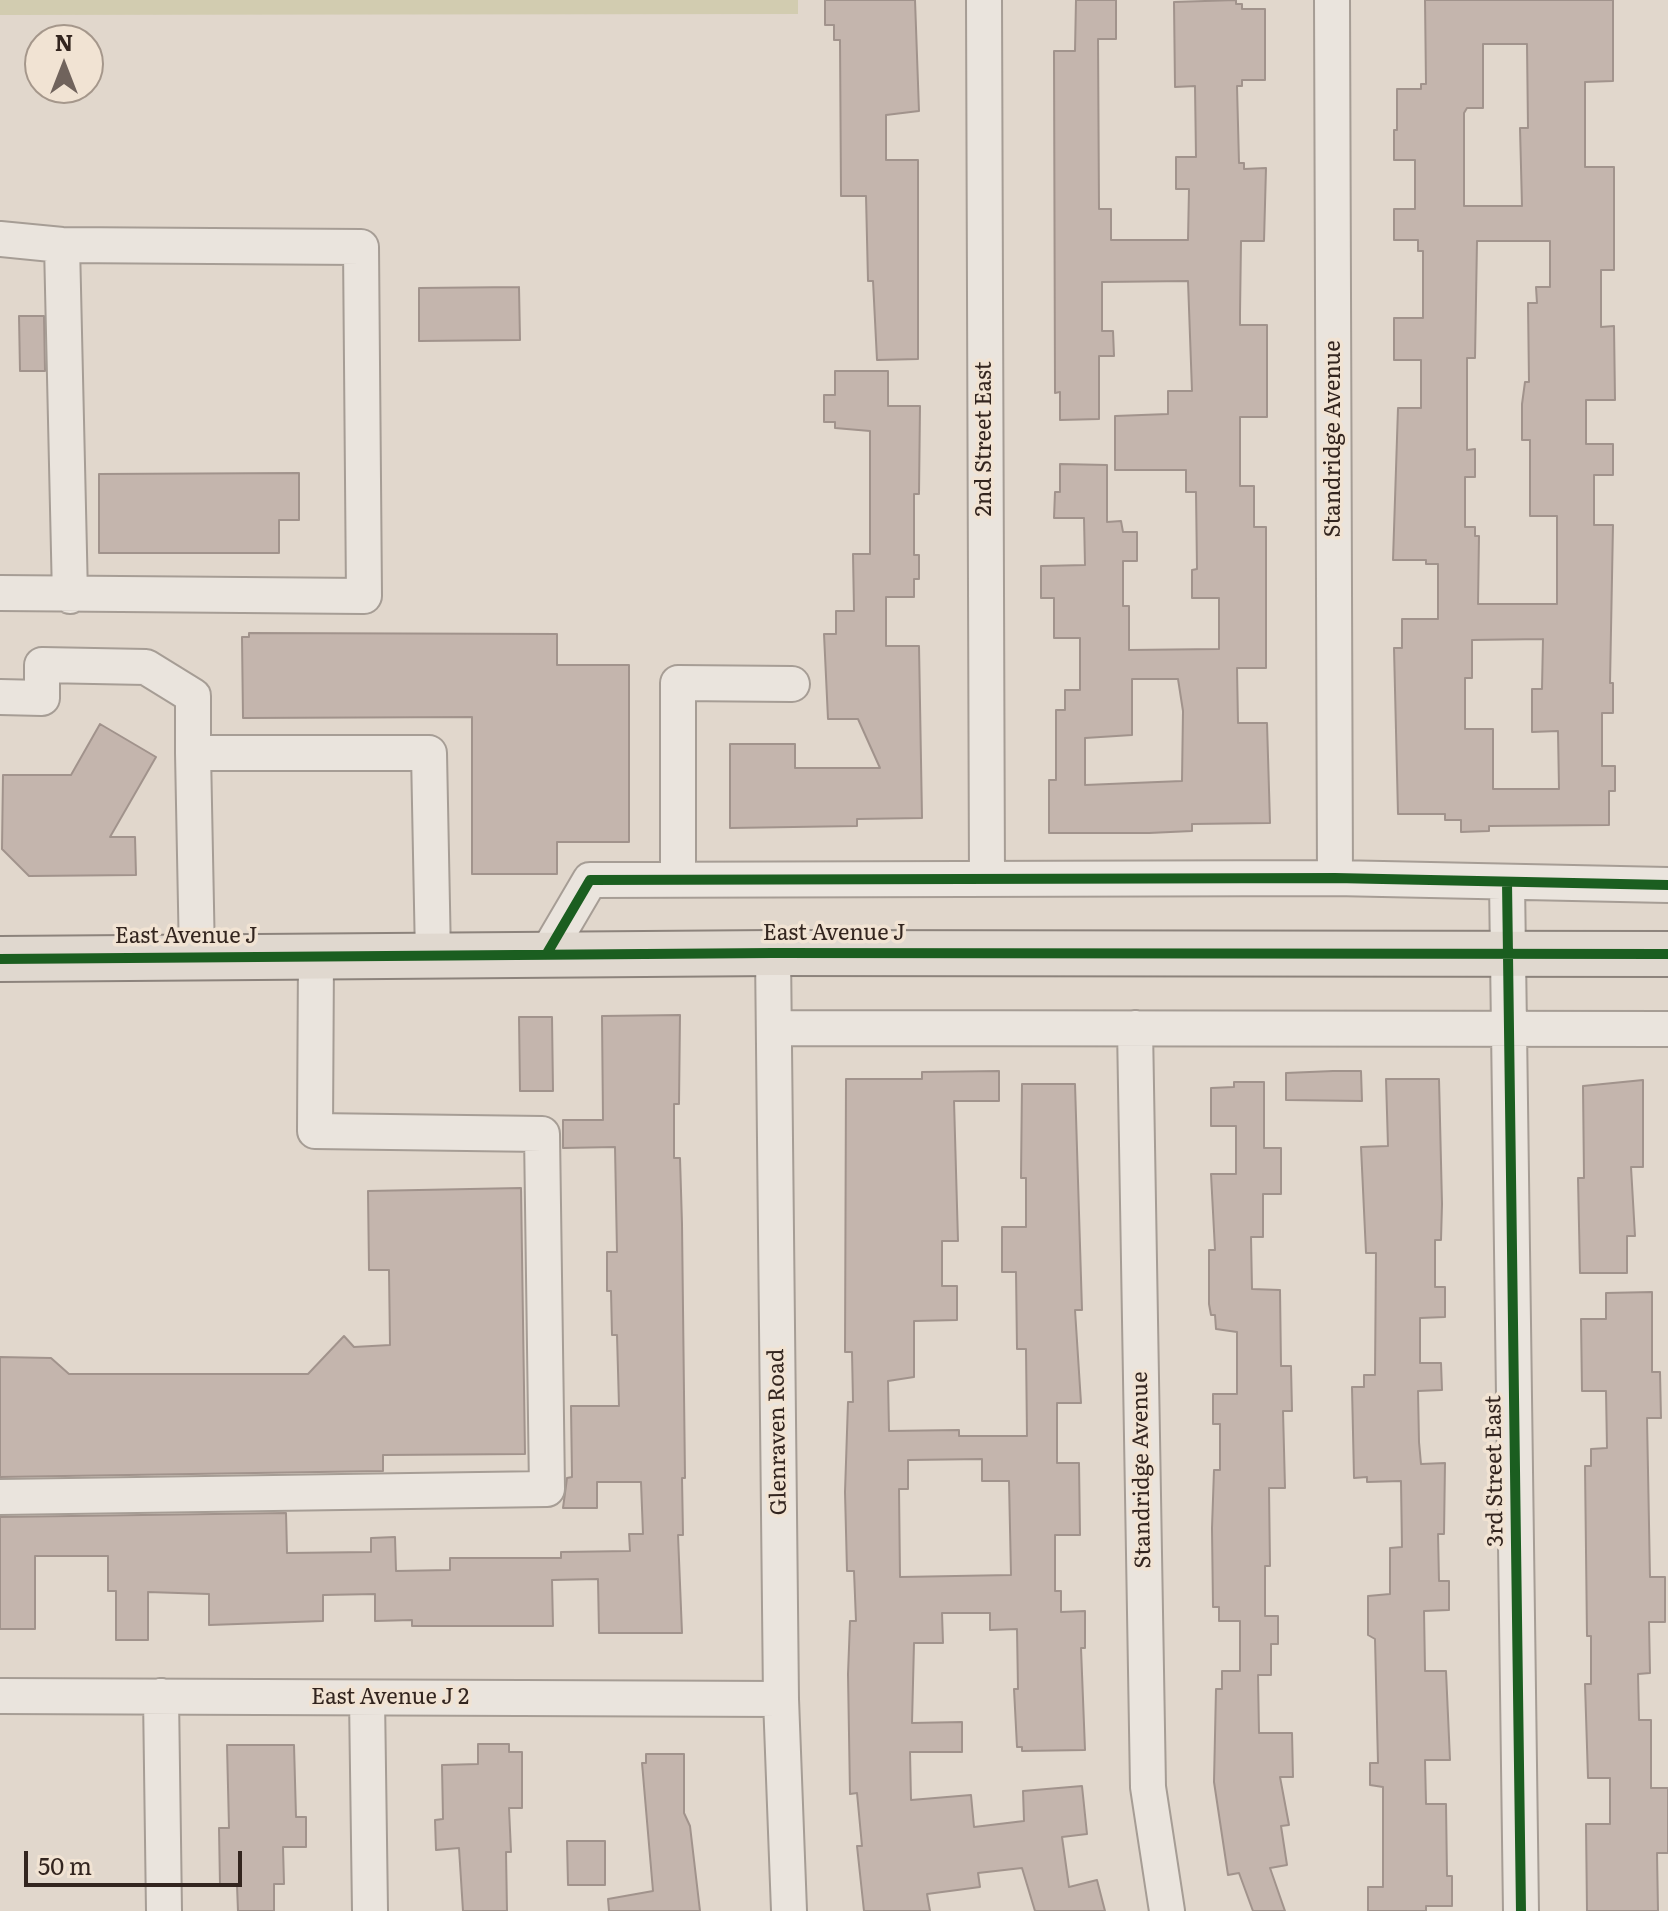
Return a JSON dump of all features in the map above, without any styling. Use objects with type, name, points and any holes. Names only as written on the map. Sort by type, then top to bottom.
[{"type":"main road","name":"East Avenue J","points":[[0,959],[773,953],[1668,954]]},
{"type":"street","name":"2nd Street East","points":[[984,0],[987,878]]},
{"type":"street","name":"Standridge Avenue","points":[[1332,0],[1335,878]]},
{"type":"street","points":[[0,239],[62,245],[361,247],[364,596],[70,596],[0,593]]},
{"type":"street","points":[[62,245],[70,596]]},
{"type":"street","points":[[0,697],[42,698],[42,665],[146,667],[193,696],[197,957]]},
{"type":"street","points":[[678,879],[678,683],[792,684]]},
{"type":"street","points":[[193,753],[429,753],[433,956]]},
{"type":"street","points":[[546,955],[590,880],[1335,878],[1668,885]]},
{"type":"street","name":"3rd Street East","points":[[1507,882],[1521,1911]]},
{"type":"street","name":"Glenraven Road","points":[[773,953],[781,1699],[789,1911]]},
{"type":"street","points":[[0,1497],[547,1489],[542,1134],[315,1131],[316,956]]},
{"type":"street","points":[[774,1028],[1668,1029]]},
{"type":"street","name":"Standridge Avenue","points":[[1135,1028],[1148,1787],[1167,1911]]},
{"type":"street","name":"East Avenue J 2","points":[[0,1696],[781,1699]]},
{"type":"street","points":[[161,1696],[164,1911]]},
{"type":"street","points":[[367,1698],[370,1911]]},
{"type":"shaded area","points":[[0,0],[798,0],[798,14],[0,15]]},
{"type":"building","points":[[825,0],[915,0],[919,111],[886,115],[886,160],[918,160],[918,359],[877,360],[873,281],[868,281],[866,196],[841,196],[840,40],[834,40],[834,25],[825,25]]},
{"type":"building","points":[[1076,0],[1116,0],[1116,39],[1098,39],[1099,209],[1111,209],[1111,240],[1188,240],[1189,189],[1176,189],[1176,157],[1196,157],[1195,86],[1175,87],[1174,2],[1236,0],[1236,4],[1242,4],[1242,9],[1265,9],[1265,80],[1242,80],[1242,86],[1237,86],[1239,163],[1244,163],[1244,169],[1266,168],[1264,241],[1241,241],[1240,325],[1267,325],[1267,417],[1240,417],[1240,486],[1254,486],[1254,527],[1266,527],[1266,668],[1237,668],[1238,723],[1267,723],[1270,823],[1192,824],[1192,831],[1149,833],[1049,833],[1049,780],[1056,780],[1056,710],[1065,710],[1065,690],[1080,690],[1080,638],[1054,638],[1054,598],[1041,598],[1041,566],[1085,565],[1084,518],[1054,518],[1055,492],[1060,492],[1060,464],[1107,465],[1107,522],[1121,521],[1123,532],[1137,532],[1137,561],[1123,561],[1123,606],[1129,606],[1129,650],[1219,649],[1219,598],[1192,598],[1192,570],[1197,569],[1196,492],[1186,492],[1186,470],[1115,470],[1115,416],[1168,414],[1168,391],[1192,391],[1188,281],[1102,282],[1102,331],[1113,331],[1114,356],[1099,356],[1099,419],[1060,420],[1060,392],[1055,393],[1054,51],[1075,51]],"holes":[[[1132,679],[1178,679],[1183,711],[1182,781],[1085,785],[1085,738],[1132,735]]]},
{"type":"building","points":[[1425,0],[1613,0],[1613,81],[1585,82],[1585,167],[1614,167],[1614,270],[1601,270],[1601,327],[1614,326],[1615,400],[1586,400],[1586,444],[1613,444],[1613,475],[1594,475],[1594,525],[1613,525],[1610,683],[1613,683],[1613,713],[1602,713],[1602,766],[1615,766],[1615,791],[1609,791],[1609,825],[1489,826],[1489,831],[1461,832],[1461,820],[1445,820],[1445,814],[1398,814],[1394,648],[1402,648],[1402,619],[1438,619],[1438,564],[1426,564],[1426,560],[1393,560],[1398,408],[1421,408],[1421,360],[1394,360],[1394,318],[1423,318],[1423,251],[1418,251],[1418,240],[1394,240],[1394,209],[1415,209],[1415,160],[1394,160],[1394,130],[1397,130],[1397,89],[1421,89],[1421,84],[1426,84]],"holes":[[[1483,44],[1527,44],[1528,128],[1520,128],[1522,206],[1464,206],[1464,113],[1467,108],[1483,108]],[[1477,241],[1550,241],[1550,287],[1536,287],[1537,303],[1528,303],[1529,382],[1525,382],[1522,404],[1522,440],[1530,440],[1530,516],[1557,516],[1557,604],[1478,604],[1479,536],[1475,536],[1475,527],[1465,527],[1465,477],[1475,477],[1475,449],[1467,450],[1467,358],[1475,358]],[[1543,639],[1542,689],[1532,689],[1532,732],[1558,731],[1559,789],[1493,789],[1493,729],[1465,729],[1465,678],[1472,678],[1472,640]]]},
{"type":"building","points":[[519,287],[520,340],[419,341],[419,288]]},
{"type":"building","points":[[19,316],[44,316],[45,371],[20,371]]},
{"type":"building","points":[[835,371],[888,371],[888,406],[920,406],[919,494],[914,494],[914,555],[919,555],[919,579],[914,579],[914,597],[886,597],[886,646],[919,646],[922,818],[857,819],[857,826],[730,828],[730,744],[795,744],[795,768],[880,768],[858,719],[828,719],[824,634],[836,634],[836,611],[854,611],[853,554],[870,554],[870,431],[835,428],[835,422],[824,422],[824,395],[835,395]]},
{"type":"building","points":[[299,473],[299,520],[279,520],[279,553],[99,553],[99,474]]},
{"type":"building","points":[[249,633],[557,634],[557,665],[629,665],[629,842],[557,842],[557,874],[472,874],[472,717],[243,718],[242,637],[249,637]]},
{"type":"building","points":[[100,724],[156,757],[110,837],[135,837],[136,875],[29,876],[2,849],[3,775],[71,775]]},
{"type":"building","points":[[680,1015],[679,1104],[674,1104],[674,1158],[680,1158],[682,1224],[685,1478],[682,1478],[683,1535],[678,1535],[682,1633],[599,1633],[598,1579],[552,1580],[553,1626],[412,1626],[412,1620],[375,1621],[375,1594],[323,1595],[323,1621],[209,1625],[209,1594],[148,1592],[148,1640],[116,1640],[116,1591],[108,1591],[108,1556],[35,1556],[35,1629],[0,1629],[0,1517],[286,1513],[287,1553],[371,1552],[371,1538],[395,1537],[396,1571],[450,1570],[450,1558],[561,1558],[561,1552],[630,1551],[629,1534],[643,1534],[641,1482],[597,1482],[597,1508],[563,1508],[567,1478],[572,1477],[571,1406],[619,1406],[617,1335],[612,1335],[611,1291],[607,1291],[607,1252],[617,1252],[615,1147],[563,1148],[563,1120],[603,1120],[602,1016]]},
{"type":"building","points":[[519,1017],[552,1017],[553,1091],[520,1091]]},
{"type":"building","points":[[999,1071],[999,1101],[954,1101],[958,1241],[942,1241],[942,1286],[957,1286],[957,1320],[914,1321],[914,1377],[888,1381],[889,1431],[959,1430],[959,1436],[1027,1436],[1026,1349],[1017,1349],[1016,1272],[1002,1272],[1002,1227],[1026,1227],[1026,1178],[1021,1178],[1022,1084],[1075,1084],[1082,1310],[1075,1310],[1081,1403],[1057,1403],[1057,1463],[1079,1463],[1080,1535],[1055,1535],[1055,1591],[1061,1591],[1061,1612],[1085,1611],[1085,1648],[1081,1648],[1085,1750],[1022,1751],[1022,1747],[1017,1747],[1014,1689],[1018,1689],[1017,1629],[990,1630],[990,1613],[942,1613],[943,1643],[914,1643],[912,1723],[962,1722],[962,1752],[910,1752],[911,1800],[971,1795],[974,1827],[1024,1821],[1023,1791],[1082,1786],[1087,1834],[1062,1837],[1069,1887],[1097,1880],[1105,1911],[1035,1911],[1022,1868],[978,1873],[980,1887],[927,1894],[930,1911],[864,1911],[857,1846],[862,1846],[857,1793],[850,1794],[848,1674],[850,1621],[856,1621],[854,1571],[847,1571],[845,1492],[848,1402],[853,1402],[852,1352],[845,1352],[846,1079],[922,1079],[922,1072]],"holes":[[[982,1459],[982,1481],[1009,1481],[1011,1575],[900,1577],[899,1489],[908,1489],[908,1460]]]},
{"type":"building","points":[[1361,1071],[1362,1101],[1286,1100],[1286,1073]]},
{"type":"building","points":[[1386,1079],[1439,1079],[1442,1204],[1441,1240],[1435,1240],[1435,1287],[1445,1287],[1445,1317],[1420,1318],[1420,1363],[1441,1363],[1442,1390],[1418,1391],[1421,1464],[1445,1463],[1444,1534],[1438,1534],[1439,1581],[1449,1581],[1449,1610],[1424,1611],[1425,1671],[1446,1671],[1450,1760],[1425,1760],[1426,1804],[1446,1804],[1447,1876],[1452,1876],[1452,1906],[1426,1906],[1426,1911],[1368,1911],[1368,1887],[1383,1887],[1383,1787],[1370,1785],[1370,1763],[1378,1763],[1375,1639],[1368,1635],[1368,1596],[1390,1594],[1390,1548],[1402,1547],[1401,1481],[1367,1482],[1367,1477],[1354,1478],[1352,1387],[1364,1387],[1364,1375],[1375,1375],[1376,1253],[1366,1253],[1361,1147],[1388,1146]]},
{"type":"building","points":[[1643,1080],[1643,1167],[1631,1167],[1635,1236],[1627,1236],[1627,1273],[1580,1273],[1578,1178],[1584,1178],[1583,1086]]},
{"type":"building","points":[[1234,1082],[1264,1082],[1264,1148],[1281,1148],[1281,1194],[1263,1194],[1263,1237],[1251,1237],[1252,1289],[1280,1290],[1281,1366],[1291,1366],[1292,1411],[1283,1411],[1285,1488],[1269,1488],[1270,1566],[1265,1566],[1265,1616],[1278,1616],[1278,1644],[1271,1644],[1271,1675],[1258,1675],[1259,1733],[1292,1733],[1293,1777],[1280,1777],[1289,1825],[1281,1826],[1287,1865],[1270,1868],[1285,1911],[1253,1911],[1239,1873],[1228,1875],[1214,1782],[1216,1689],[1222,1689],[1222,1671],[1240,1671],[1240,1621],[1219,1621],[1219,1607],[1213,1607],[1214,1470],[1220,1470],[1220,1424],[1213,1424],[1213,1394],[1237,1394],[1237,1332],[1216,1329],[1215,1315],[1211,1315],[1209,1304],[1209,1250],[1215,1250],[1211,1174],[1236,1174],[1236,1126],[1211,1126],[1211,1088],[1234,1087]]},
{"type":"building","points":[[521,1188],[525,1454],[383,1455],[383,1471],[0,1477],[0,1357],[51,1358],[69,1374],[308,1374],[344,1336],[354,1347],[390,1345],[389,1270],[369,1270],[368,1191]]},
{"type":"building","points":[[1652,1292],[1652,1372],[1660,1372],[1661,1418],[1647,1418],[1650,1577],[1665,1577],[1665,1622],[1649,1622],[1650,1673],[1638,1674],[1639,1720],[1651,1720],[1651,1788],[1668,1788],[1668,1853],[1657,1853],[1658,1911],[1587,1911],[1586,1824],[1610,1824],[1610,1778],[1588,1778],[1585,1684],[1591,1684],[1591,1636],[1587,1636],[1585,1466],[1591,1466],[1591,1449],[1607,1448],[1606,1391],[1582,1391],[1581,1319],[1606,1319],[1606,1293]]},
{"type":"building","points":[[478,1744],[509,1744],[509,1752],[522,1752],[522,1808],[509,1808],[511,1852],[506,1852],[507,1911],[463,1911],[459,1848],[436,1850],[435,1820],[443,1819],[442,1765],[478,1764]]},
{"type":"building","points":[[227,1745],[294,1745],[296,1817],[306,1817],[306,1847],[283,1847],[284,1884],[274,1884],[274,1911],[238,1911],[237,1885],[220,1885],[219,1828],[229,1828]]},
{"type":"building","points":[[646,1754],[684,1754],[684,1813],[690,1826],[700,1911],[609,1911],[608,1899],[653,1891],[642,1763],[646,1763]]},
{"type":"building","points":[[567,1841],[605,1841],[605,1885],[568,1885]]},
{"type":"cycle path","points":[[546,955],[590,880],[1335,878],[1668,885]]},
{"type":"cycle path","points":[[1507,882],[1521,1911]]},
{"type":"cycle path","points":[[0,959],[773,953],[1668,954]]}]
